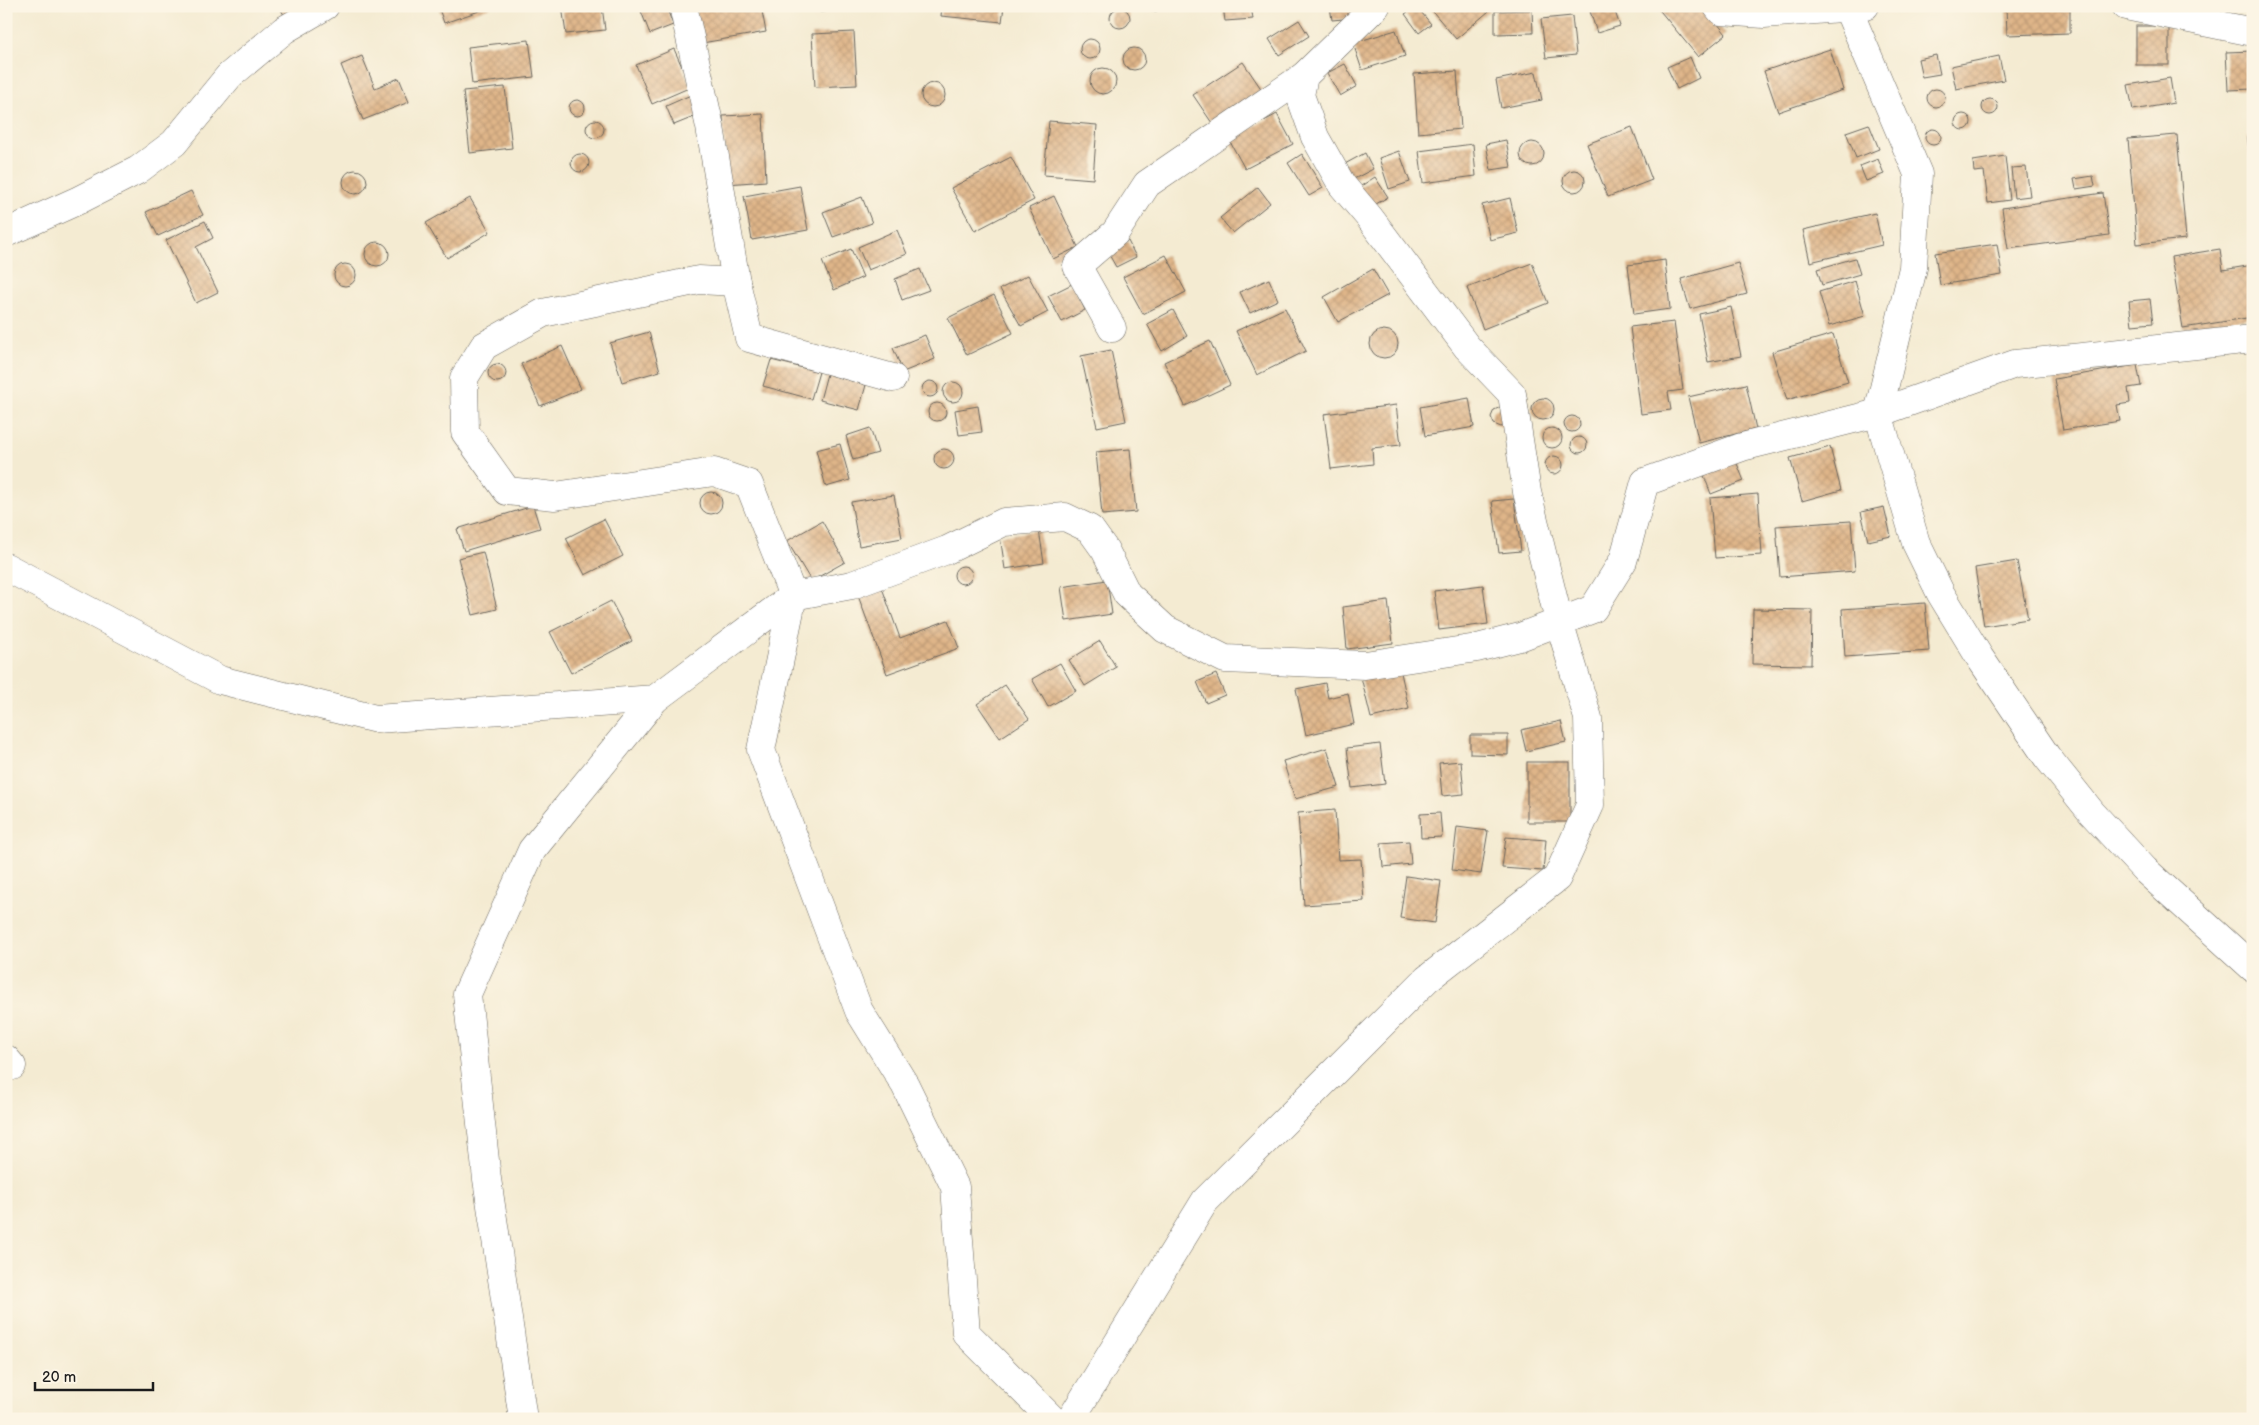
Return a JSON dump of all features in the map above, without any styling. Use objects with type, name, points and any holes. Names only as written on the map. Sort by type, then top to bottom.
[{"type":"street","points":[[6,233],[138,170],[174,143],[229,76],[284,30],[325,6]]},
{"type":"street","points":[[682,6],[710,127],[736,282],[749,338],[893,378]]},
{"type":"street","points":[[1716,6],[1721,11],[1764,14],[1857,8],[1918,174],[1913,268],[1878,413],[1916,543],[1941,594],[1980,658],[2031,734],[2092,813],[2144,870],[2253,968]]},
{"type":"street","points":[[2126,6],[2253,32]]},
{"type":"street","points":[[1112,328],[1077,266],[1115,233],[1147,184],[1304,76],[1374,7]]},
{"type":"street","points":[[1071,1419],[1205,1201],[1427,979],[1557,878],[1590,805],[1588,718],[1558,621],[1527,492],[1512,394],[1467,347],[1369,216],[1342,185],[1315,137],[1300,95],[1304,76]]},
{"type":"street","points":[[736,282],[699,280],[543,313],[484,346],[464,378],[465,432],[507,491],[555,496],[714,472],[749,484],[793,596],[761,750],[859,1011],[905,1085],[955,1187],[966,1333],[1052,1419]]},
{"type":"street","points":[[523,1419],[487,1179],[467,994],[532,850],[655,699],[793,596],[852,585],[947,550],[1004,522],[1065,517],[1090,529],[1105,550],[1127,594],[1165,629],[1225,659],[1365,665],[1477,648],[1520,637],[1592,609],[1623,561],[1646,482],[1742,446],[1878,413],[2016,364],[2253,339]]},
{"type":"street","points":[[6,567],[220,680],[376,719],[655,699]]},
{"type":"building","points":[[279,6],[299,6],[284,15]]},
{"type":"building","points":[[438,6],[491,6],[491,7],[444,23]]},
{"type":"building","points":[[562,6],[602,6],[605,30],[566,34]]},
{"type":"building","points":[[639,6],[666,6],[673,25],[650,34]]},
{"type":"building","points":[[695,6],[761,6],[766,32],[702,43]]},
{"type":"building","points":[[820,6],[877,6],[877,8],[820,12]]},
{"type":"building","points":[[942,6],[1004,6],[1002,22],[941,16]]},
{"type":"building","points":[[1146,6],[1162,6],[1157,11],[1150,11]]},
{"type":"building","points":[[1223,6],[1251,6],[1253,19],[1225,21]]},
{"type":"building","points":[[1330,6],[1353,6],[1355,18],[1332,20]]},
{"type":"building","points":[[1416,6],[1431,24],[1419,33],[1405,14]]},
{"type":"building","points":[[1428,6],[1495,6],[1456,39]]},
{"type":"building","points":[[1613,6],[1620,26],[1597,33],[1589,8]]},
{"type":"building","points":[[1656,6],[1703,6],[1726,34],[1698,57]]},
{"type":"building","points":[[2006,6],[2070,6],[2070,33],[2007,35]]},
{"type":"building","points":[[1120,8],[1127,11],[1130,18],[1127,25],[1120,28],[1113,25],[1110,18],[1113,11]]},
{"type":"building","points":[[1532,10],[1533,33],[1495,34],[1495,11]]},
{"type":"building","points":[[1572,16],[1576,55],[1546,58],[1541,19]]},
{"type":"building","points":[[1299,20],[1309,36],[1279,55],[1269,39]]},
{"type":"building","points":[[2136,26],[2169,26],[2169,65],[2136,65]]},
{"type":"building","points":[[1396,30],[1405,56],[1362,70],[1353,43]]},
{"type":"building","points":[[854,32],[857,85],[815,87],[812,34]]},
{"type":"building","points":[[1090,39],[1097,42],[1100,49],[1097,56],[1090,59],[1083,56],[1080,49],[1083,42]]},
{"type":"building","points":[[529,40],[534,77],[472,84],[468,47]]},
{"type":"building","points":[[1134,48],[1142,51],[1145,59],[1142,67],[1134,70],[1126,67],[1123,59],[1126,51]]},
{"type":"building","points":[[674,49],[691,87],[652,104],[636,65]]},
{"type":"building","points":[[1830,49],[1843,90],[1778,112],[1764,71]]},
{"type":"building","points":[[2253,51],[2253,89],[2228,90],[2226,52]]},
{"type":"building","points":[[1936,55],[1940,74],[1922,77],[1918,59]]},
{"type":"building","points":[[362,56],[375,88],[399,78],[409,102],[363,120],[341,65]]},
{"type":"building","points":[[1999,56],[2004,80],[1956,89],[1951,66]]},
{"type":"building","points":[[1690,57],[1699,78],[1677,89],[1667,67]]},
{"type":"building","points":[[1243,62],[1262,90],[1212,123],[1193,95]]},
{"type":"building","points":[[1345,64],[1357,86],[1340,96],[1327,73]]},
{"type":"building","points":[[1103,68],[1112,72],[1116,81],[1112,90],[1103,94],[1094,90],[1090,81],[1094,72]]},
{"type":"building","points":[[1457,71],[1461,129],[1418,133],[1414,74]]},
{"type":"building","points":[[1536,72],[1542,100],[1501,108],[1496,80]]},
{"type":"building","points":[[2170,78],[2174,103],[2133,110],[2128,85]]},
{"type":"building","points":[[933,83],[938,84],[944,90],[944,100],[938,106],[933,107],[928,106],[922,100],[921,95],[922,90],[928,84]]},
{"type":"building","points":[[505,87],[512,148],[470,153],[463,91]]},
{"type":"building","points":[[1936,89],[1942,92],[1945,98],[1942,104],[1936,107],[1930,104],[1927,98],[1930,92]]},
{"type":"building","points":[[693,94],[701,114],[674,125],[666,106]]},
{"type":"building","points":[[1987,99],[1993,99],[1998,104],[1996,113],[1987,115],[1982,110],[1982,104]]},
{"type":"building","points":[[574,100],[580,100],[585,105],[583,114],[574,116],[569,111],[569,105]]},
{"type":"building","points":[[763,114],[766,181],[727,184],[723,116]]},
{"type":"building","points":[[1277,114],[1293,144],[1245,169],[1229,140]]},
{"type":"building","points":[[1963,114],[1969,116],[1971,122],[1969,128],[1963,130],[1957,128],[1955,122],[1957,116]]},
{"type":"building","points":[[595,120],[601,123],[604,129],[601,135],[595,138],[589,135],[586,129],[589,123]]},
{"type":"building","points":[[1049,121],[1097,125],[1093,179],[1044,175]]},
{"type":"building","points":[[1869,124],[1879,149],[1856,158],[1846,132]]},
{"type":"building","points":[[1632,127],[1652,180],[1608,197],[1587,144]]},
{"type":"building","points":[[1930,129],[1936,129],[1941,134],[1939,143],[1930,145],[1925,140],[1925,134]]},
{"type":"building","points":[[2177,135],[2186,239],[2137,244],[2128,139]]},
{"type":"building","points":[[2247,136],[2253,136],[2253,172],[2252,172]]},
{"type":"building","points":[[1506,140],[1511,167],[1491,170],[1486,144]]},
{"type":"building","points":[[1532,142],[1537,143],[1543,149],[1543,159],[1537,165],[1532,166],[1527,165],[1521,159],[1520,154],[1521,149],[1527,143]]},
{"type":"building","points":[[1473,144],[1476,176],[1423,183],[1419,151]]},
{"type":"building","points":[[1399,151],[1410,182],[1389,189],[1379,158]]},
{"type":"building","points":[[1365,153],[1373,169],[1352,180],[1343,165]]},
{"type":"building","points":[[580,154],[586,157],[589,163],[586,169],[580,172],[574,169],[571,163],[574,157]]},
{"type":"building","points":[[1302,154],[1323,188],[1309,196],[1288,163]]},
{"type":"building","points":[[2005,156],[2010,200],[1988,203],[1984,171],[1974,172],[1973,161]]},
{"type":"building","points":[[1011,157],[1034,200],[975,231],[951,188]]},
{"type":"building","points":[[1878,159],[1884,174],[1866,181],[1860,166]]},
{"type":"building","points":[[2026,167],[2030,196],[2014,198],[2011,168]]},
{"type":"building","points":[[355,170],[360,171],[366,177],[366,187],[360,193],[355,194],[350,193],[344,187],[343,182],[344,177],[350,171]]},
{"type":"building","points":[[1574,170],[1582,173],[1585,181],[1582,189],[1574,192],[1566,189],[1563,181],[1566,173]]},
{"type":"building","points":[[2093,176],[2095,186],[2076,189],[2074,179]]},
{"type":"building","points":[[1375,177],[1388,197],[1371,207],[1358,188]]},
{"type":"building","points":[[800,186],[808,230],[752,240],[744,196]]},
{"type":"building","points":[[1258,187],[1270,203],[1233,233],[1220,218]]},
{"type":"building","points":[[191,191],[203,215],[158,236],[146,212]]},
{"type":"building","points":[[2103,193],[2109,235],[2008,249],[2002,208]]},
{"type":"building","points":[[1054,196],[1078,247],[1053,259],[1029,208]]},
{"type":"building","points":[[862,197],[872,223],[833,237],[823,212]]},
{"type":"building","points":[[470,198],[490,232],[447,258],[426,223]]},
{"type":"building","points":[[1510,198],[1518,233],[1490,240],[1482,205]]},
{"type":"building","points":[[1875,213],[1882,245],[1810,262],[1803,230]]},
{"type":"building","points":[[205,221],[213,238],[196,247],[218,292],[196,303],[166,240]]},
{"type":"building","points":[[897,230],[907,254],[868,270],[858,247]]},
{"type":"building","points":[[1128,241],[1136,257],[1116,267],[1107,251]]},
{"type":"building","points":[[377,242],[385,246],[389,254],[385,262],[377,266],[369,262],[365,254],[369,246]]},
{"type":"building","points":[[1997,244],[2002,275],[1940,285],[1935,253]]},
{"type":"building","points":[[851,249],[863,277],[834,290],[822,261]]},
{"type":"building","points":[[2220,249],[2223,270],[2253,265],[2253,317],[2183,328],[2171,257]]},
{"type":"building","points":[[1166,255],[1186,292],[1143,314],[1123,277]]},
{"type":"building","points":[[1855,258],[1860,274],[1822,285],[1817,269]]},
{"type":"building","points":[[1665,260],[1670,309],[1634,314],[1628,265]]},
{"type":"building","points":[[1532,263],[1548,303],[1483,329],[1467,288]]},
{"type":"building","points":[[1738,263],[1747,294],[1690,309],[1681,279]]},
{"type":"building","points":[[341,264],[349,264],[356,271],[356,279],[349,286],[341,286],[334,279],[334,271]]},
{"type":"building","points":[[920,269],[929,290],[902,300],[895,279]]},
{"type":"building","points":[[1373,269],[1388,295],[1338,322],[1324,297]]},
{"type":"building","points":[[1028,275],[1048,312],[1021,326],[1000,289]]},
{"type":"building","points":[[1269,279],[1278,300],[1250,313],[1240,292]]},
{"type":"building","points":[[1855,281],[1865,316],[1829,326],[1819,292]]},
{"type":"building","points":[[1072,284],[1085,310],[1062,322],[1048,296]]},
{"type":"building","points":[[994,295],[1013,333],[967,355],[948,318]]},
{"type":"building","points":[[2150,299],[2153,323],[2132,325],[2129,301]]},
{"type":"building","points":[[1731,307],[1741,356],[1708,362],[1699,314]]},
{"type":"building","points":[[1285,308],[1306,351],[1257,375],[1236,331]]},
{"type":"building","points":[[1173,310],[1187,336],[1162,351],[1147,324]]},
{"type":"building","points":[[1674,322],[1683,390],[1668,392],[1671,410],[1641,414],[1630,327]]},
{"type":"building","points":[[1384,330],[1394,334],[1398,344],[1394,354],[1384,358],[1374,354],[1370,344],[1374,334]]},
{"type":"building","points":[[649,332],[660,371],[622,382],[610,343]]},
{"type":"building","points":[[1833,334],[1848,382],[1787,400],[1772,352]]},
{"type":"building","points":[[925,335],[935,359],[903,372],[893,348]]},
{"type":"building","points":[[1210,341],[1230,385],[1185,406],[1164,362]]},
{"type":"building","points":[[562,346],[581,389],[540,406],[521,364]]},
{"type":"building","points":[[1111,350],[1126,421],[1097,427],[1081,356]]},
{"type":"building","points":[[771,360],[819,372],[811,399],[763,386]]},
{"type":"building","points":[[497,364],[503,367],[506,373],[503,379],[497,382],[491,379],[488,373],[491,367]]},
{"type":"building","points":[[2137,365],[2141,386],[2128,388],[2130,403],[2117,405],[2120,421],[2063,430],[2054,379]]},
{"type":"building","points":[[827,374],[866,385],[859,410],[820,400]]},
{"type":"building","points":[[927,381],[933,381],[938,386],[936,395],[927,397],[922,392],[922,386]]},
{"type":"building","points":[[953,382],[960,385],[963,392],[960,399],[953,402],[946,399],[943,392],[946,385]]},
{"type":"building","points":[[1746,384],[1756,429],[1699,443],[1688,397]]},
{"type":"building","points":[[1469,398],[1474,427],[1425,436],[1420,407]]},
{"type":"building","points":[[1543,398],[1551,401],[1554,409],[1551,417],[1543,420],[1535,417],[1532,409],[1535,401]]},
{"type":"building","points":[[937,403],[943,406],[946,412],[943,418],[937,421],[931,418],[928,412],[931,406]]},
{"type":"building","points":[[1396,405],[1401,445],[1372,448],[1373,464],[1331,469],[1324,414]]},
{"type":"building","points":[[978,406],[982,432],[959,435],[955,410]]},
{"type":"building","points":[[1501,407],[1508,424],[1501,427],[1494,424],[1491,417],[1494,410]]},
{"type":"building","points":[[1569,416],[1575,416],[1580,421],[1578,430],[1569,432],[1564,427],[1564,421]]},
{"type":"building","points":[[870,428],[878,453],[853,460],[846,436]]},
{"type":"building","points":[[1552,428],[1559,431],[1562,438],[1559,445],[1552,448],[1545,445],[1542,438],[1545,431]]},
{"type":"building","points":[[1576,437],[1582,437],[1587,442],[1585,451],[1576,453],[1571,448],[1571,442]]},
{"type":"building","points":[[840,444],[850,480],[826,487],[816,450]]},
{"type":"building","points":[[1830,447],[1841,490],[1802,501],[1790,458]]},
{"type":"building","points":[[940,449],[948,449],[954,455],[954,463],[948,469],[940,469],[934,463],[934,455]]},
{"type":"building","points":[[1130,449],[1136,512],[1102,515],[1096,452]]},
{"type":"building","points":[[1554,456],[1561,458],[1563,465],[1561,472],[1554,474],[1547,472],[1545,465],[1547,458]]},
{"type":"building","points":[[1736,461],[1744,481],[1711,494],[1703,473]]},
{"type":"building","points":[[711,492],[721,499],[722,503],[715,513],[711,514],[701,507],[700,503],[707,493]]},
{"type":"building","points":[[1758,494],[1762,555],[1715,558],[1710,498]]},
{"type":"building","points":[[894,495],[902,538],[859,546],[851,502]]},
{"type":"building","points":[[1514,499],[1521,551],[1499,553],[1492,501]]},
{"type":"building","points":[[533,506],[540,528],[464,551],[457,529]]},
{"type":"building","points":[[1884,507],[1891,536],[1868,541],[1861,512]]},
{"type":"building","points":[[604,519],[623,556],[585,575],[566,538]]},
{"type":"building","points":[[822,521],[845,562],[811,581],[787,541]]},
{"type":"building","points":[[1851,521],[1855,571],[1780,577],[1776,526]]},
{"type":"building","points":[[1039,530],[1044,563],[1005,569],[1000,536]]},
{"type":"building","points":[[483,552],[497,609],[473,615],[458,558]]},
{"type":"building","points":[[2017,561],[2028,619],[1984,626],[1975,568]]},
{"type":"building","points":[[963,566],[969,569],[972,575],[969,581],[963,584],[957,581],[954,575],[957,569]]},
{"type":"building","points":[[1107,580],[1112,614],[1066,621],[1061,587]]},
{"type":"building","points":[[881,585],[900,638],[948,620],[959,648],[887,674],[857,593]]},
{"type":"building","points":[[1483,585],[1488,624],[1439,630],[1434,591]]},
{"type":"building","points":[[611,601],[632,641],[571,673],[550,632]]},
{"type":"building","points":[[1388,601],[1393,643],[1347,649],[1343,607]]},
{"type":"building","points":[[1925,603],[1929,651],[1845,657],[1842,609]]},
{"type":"building","points":[[1753,609],[1812,610],[1811,665],[1752,664]]},
{"type":"building","points":[[1100,641],[1116,667],[1085,686],[1069,660]]},
{"type":"building","points":[[1060,663],[1076,691],[1048,707],[1032,679]]},
{"type":"building","points":[[1400,668],[1409,709],[1371,718],[1361,677]]},
{"type":"building","points":[[1216,674],[1225,695],[1206,703],[1197,682]]},
{"type":"building","points":[[1325,683],[1328,698],[1348,693],[1354,724],[1306,735],[1296,689]]},
{"type":"building","points":[[1005,685],[1029,719],[1000,738],[977,704]]},
{"type":"building","points":[[1561,721],[1566,742],[1526,751],[1521,730]]},
{"type":"building","points":[[1470,735],[1508,735],[1508,755],[1470,754]]},
{"type":"building","points":[[1380,744],[1385,784],[1352,788],[1347,748]]},
{"type":"building","points":[[1327,748],[1339,787],[1295,799],[1283,761]]},
{"type":"building","points":[[1461,761],[1464,794],[1442,796],[1439,763]]},
{"type":"building","points":[[1527,762],[1570,762],[1570,822],[1527,822]]},
{"type":"building","points":[[1335,810],[1338,860],[1361,859],[1364,901],[1304,905],[1298,813]]},
{"type":"building","points":[[1440,813],[1442,837],[1421,838],[1420,814]]},
{"type":"building","points":[[1457,827],[1488,831],[1481,874],[1452,870]]},
{"type":"building","points":[[1506,837],[1546,840],[1543,871],[1502,868]]},
{"type":"building","points":[[1409,841],[1411,864],[1383,867],[1381,843]]},
{"type":"building","points":[[1406,876],[1441,881],[1435,923],[1400,918]]}]
